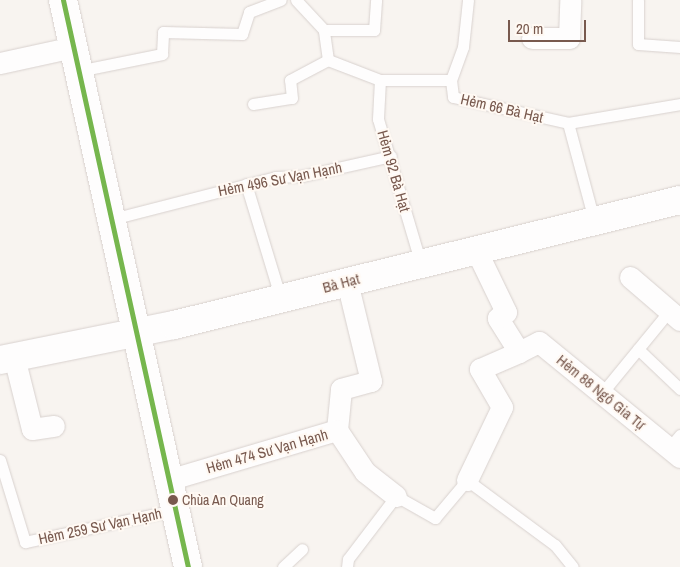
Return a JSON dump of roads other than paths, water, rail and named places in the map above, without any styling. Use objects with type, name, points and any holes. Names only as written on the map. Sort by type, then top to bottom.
[{"type":"street","points":[[63,0],[188,567]]},
{"type":"street","points":[[532,38],[569,38],[570,0]]},
{"type":"street","points":[[0,63],[75,59]]},
{"type":"street","name":"Bà Hạt","points":[[7,359],[281,299],[420,261],[680,200]]},
{"type":"street","points":[[467,480],[502,407],[480,369],[519,352],[498,318],[506,312],[475,248]]},
{"type":"street","points":[[630,277],[674,315]]},
{"type":"street","points":[[337,430],[341,389],[371,381],[347,282]]},
{"type":"street","name":"Hẻm 88 Ngô Gia Tự","points":[[519,352],[539,342],[602,393],[676,447]]},
{"type":"street","points":[[7,359],[32,429],[54,426]]},
{"type":"street","name":"Hẻm 474 Sư Vạn Hạnh","points":[[168,480],[337,430],[365,472],[396,496]]},
{"type":"lane","points":[[75,59],[162,54],[163,32],[242,34],[249,12],[281,0]]},
{"type":"lane","points":[[296,0],[324,30],[328,60]]},
{"type":"lane","points":[[324,30],[374,30],[376,0]]},
{"type":"lane","points":[[253,104],[292,98],[290,80],[328,60],[380,80],[451,80],[463,47],[468,0]]},
{"type":"lane","points":[[638,0],[638,44],[680,47]]},
{"type":"lane","name":"Hẻm 92 Bà Hạt","points":[[380,80],[378,119],[391,156],[420,261]]},
{"type":"lane","name":"Hẻm 66 Bà Hạt","points":[[451,80],[453,97],[568,123],[680,104]]},
{"type":"lane","points":[[568,123],[594,220]]},
{"type":"lane","name":"Hẻm 496 Sư Vạn Hạnh","points":[[112,219],[246,184],[391,156]]},
{"type":"lane","points":[[246,184],[281,299]]},
{"type":"lane","points":[[602,393],[638,350],[674,315]]},
{"type":"lane","points":[[638,350],[680,389]]},
{"type":"lane","name":"Hẻm 259 Sư Vạn Hạnh","points":[[0,460],[25,542],[174,510]]},
{"type":"lane","points":[[347,567],[348,559],[396,496],[435,518],[467,480],[555,545],[573,567]]},
{"type":"lane","points":[[282,567],[302,549]]},
{"type":"place","name":"Chùa An Quang","points":[[173,500]]}]
